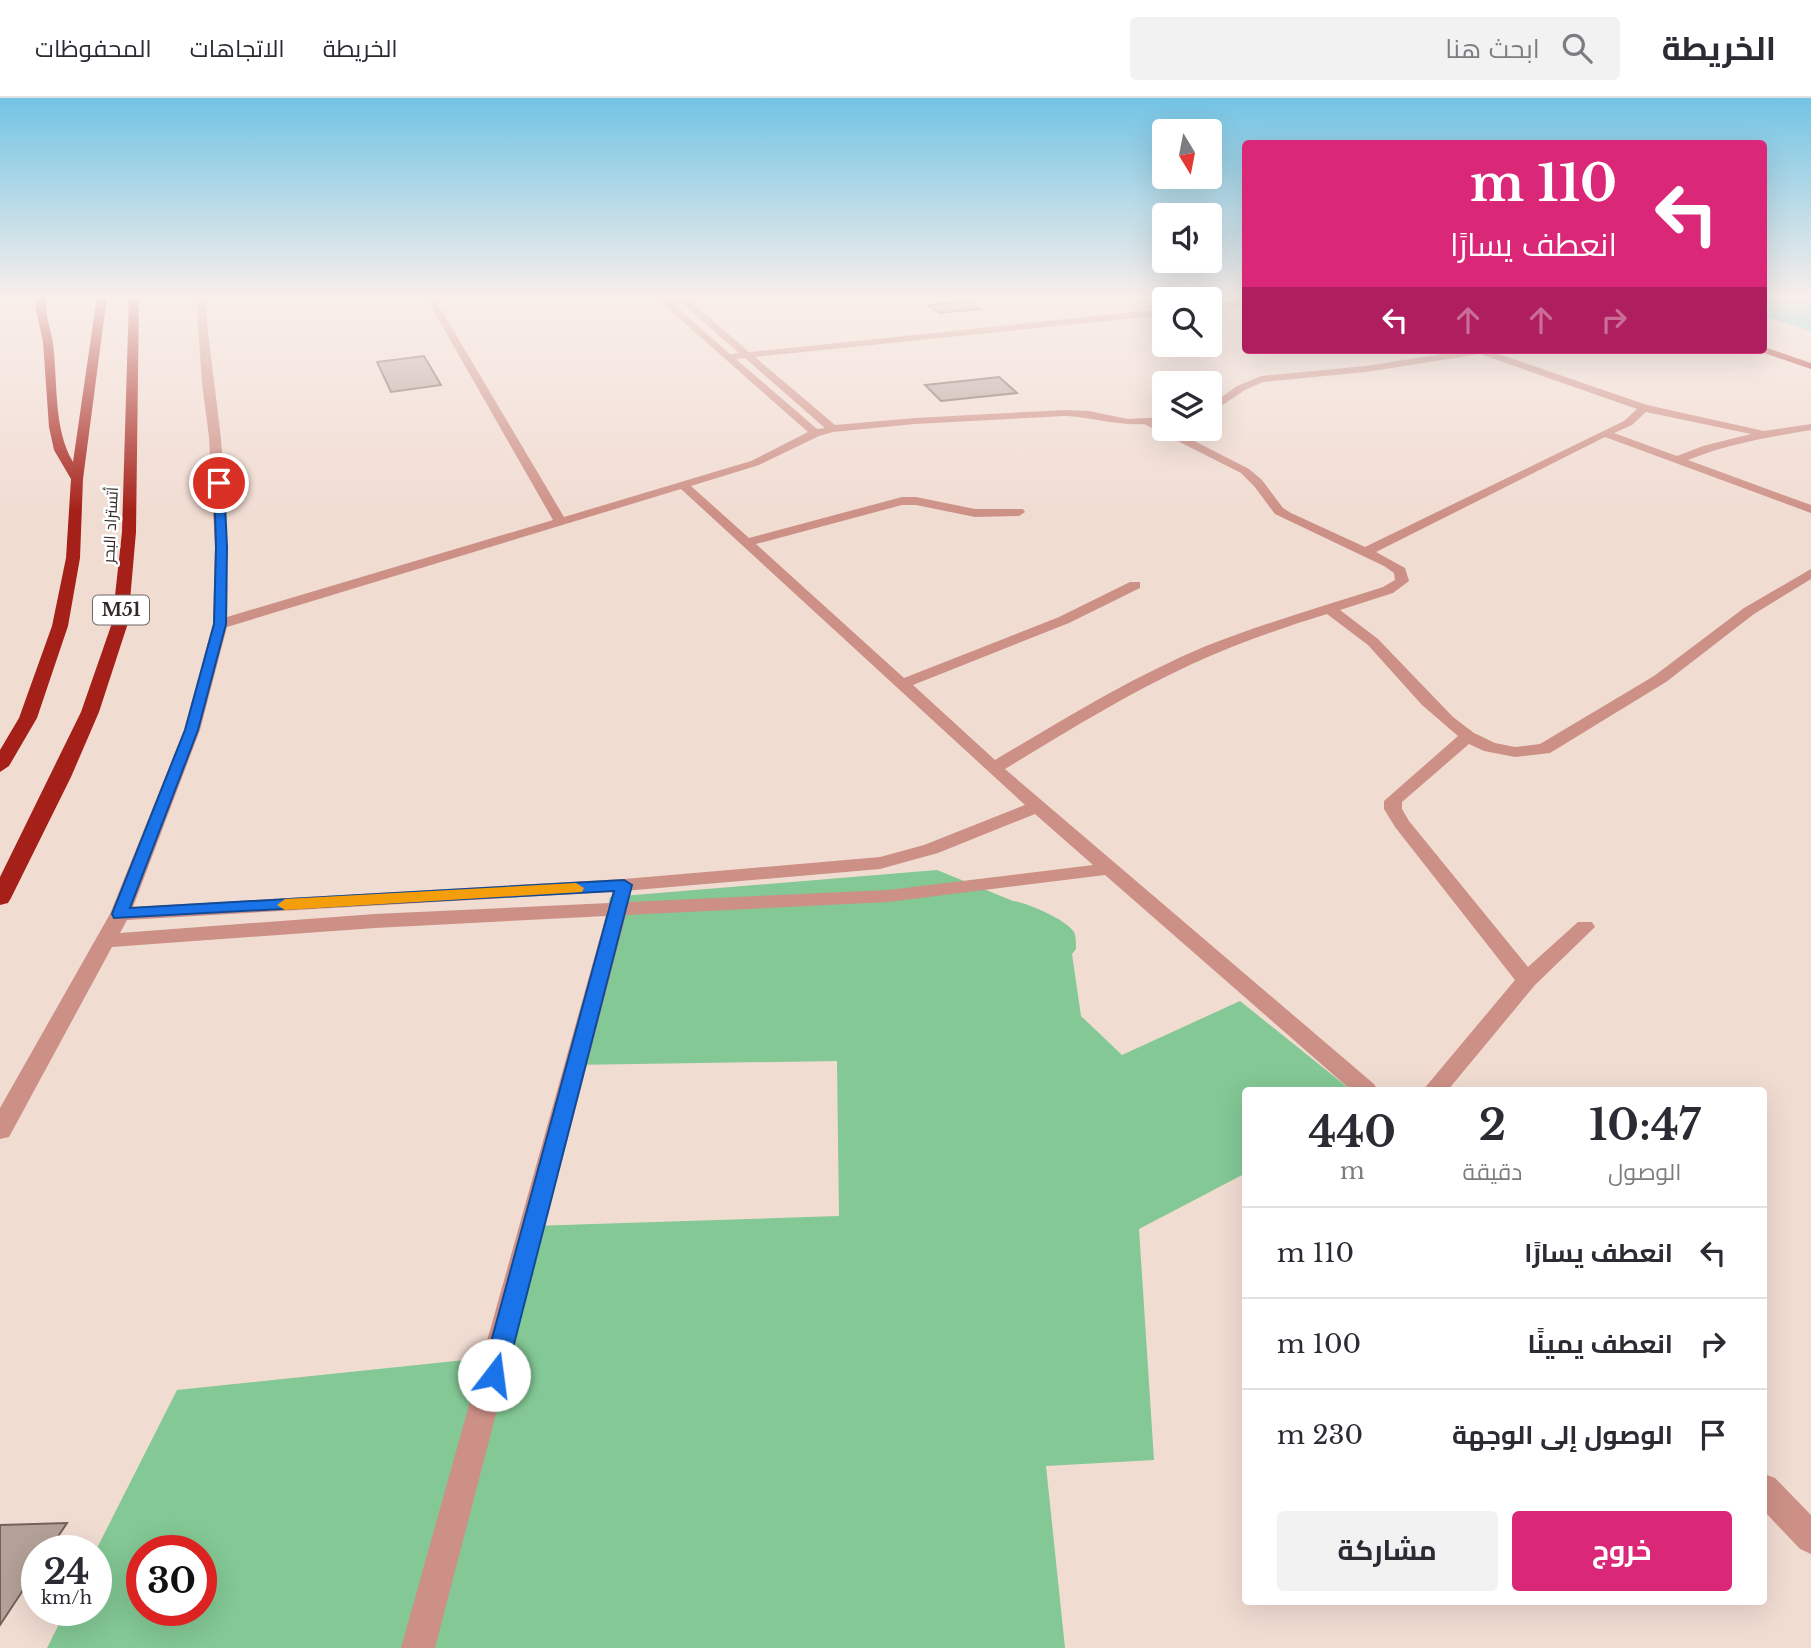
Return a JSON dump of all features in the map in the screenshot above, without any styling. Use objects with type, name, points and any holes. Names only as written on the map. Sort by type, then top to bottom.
[{"type":"highway","points":[[50,368],[55,427],[60,450],[77,479]]},
{"type":"highway","name":"أتستراد البحر","points":[[0,766],[28,718],[61,626],[73,558],[77,479],[92,368]]},
{"type":"highway","name":"أتستراد البحر","points":[[0,898],[61,777],[90,712],[120,623],[129,532],[132,368]]},
{"type":"street","points":[[0,1130],[120,914],[192,730],[220,624],[221,506],[207,368]]},
{"type":"street","points":[[471,368],[560,521]]},
{"type":"street","points":[[741,368],[815,433]]},
{"type":"street","points":[[764,368],[833,429]]},
{"type":"street","points":[[1222,402],[1241,388],[1261,379],[1373,368]]},
{"type":"street","points":[[1529,368],[1644,408],[1764,434]]},
{"type":"street","points":[[1366,552],[1628,423],[1644,408]]},
{"type":"street","points":[[220,624],[755,463],[815,433],[833,429],[915,421],[1065,413],[1089,414],[1128,422],[1152,420]]},
{"type":"street","points":[[994,768],[1129,688],[1188,660],[1256,633],[1388,590],[1402,581],[1400,571],[1366,552],[1287,516],[1274,506],[1252,476],[1147,421]]},
{"type":"street","points":[[1675,461],[1707,448],[1764,434],[1811,427]]},
{"type":"street","points":[[1604,433],[1811,509]]},
{"type":"street","points":[[683,485],[1037,807],[1362,1087]]},
{"type":"street","points":[[745,542],[902,501],[916,501],[975,513],[1019,512]]},
{"type":"street","points":[[1330,609],[1373,641],[1441,714],[1467,737],[1506,753],[1526,753],[1544,749],[1660,679],[1749,611],[1811,573]]},
{"type":"street","points":[[902,684],[1064,620],[1135,585]]},
{"type":"street","points":[[1467,737],[1399,795],[1393,801],[1393,809],[1401,823],[1527,980]]},
{"type":"street","points":[[104,941],[375,921],[621,897],[880,863],[931,849],[1037,807]]},
{"type":"street","points":[[120,914],[621,897],[888,896],[1108,869]]},
{"type":"street","points":[[418,1648],[621,897]]},
{"type":"street","points":[[1438,1087],[1527,980],[1585,927]]},
{"type":"street","points":[[1767,1492],[1811,1538]]},
{"type":"green space","points":[[937,870],[1036,908],[1070,927],[1076,938],[1076,949],[1072,954],[1081,1016],[1122,1055],[1240,1001],[1347,1087],[1242,1087],[1242,1175],[1139,1229],[1154,1460],[1046,1466],[1065,1648],[47,1648],[58,1626],[112,1626],[112,1535],[104,1535],[177,1390],[484,1358],[532,1226],[839,1216],[837,1061],[571,1065],[610,897]]},
{"type":"building","points":[[380,368],[431,368],[441,385],[391,392]]},
{"type":"building","points":[[999,377],[1017,393],[941,401],[925,385]]},
{"type":"building","points":[[67,1523],[59,1535],[21,1535],[21,1593],[0,1625],[0,1525]]},
{"type":"slow traffic","points":[[285,905],[576,888]]},
{"type":"route","points":[[219,483],[222,547],[220,624],[192,730],[120,914],[624,885],[494,1375]]}]
